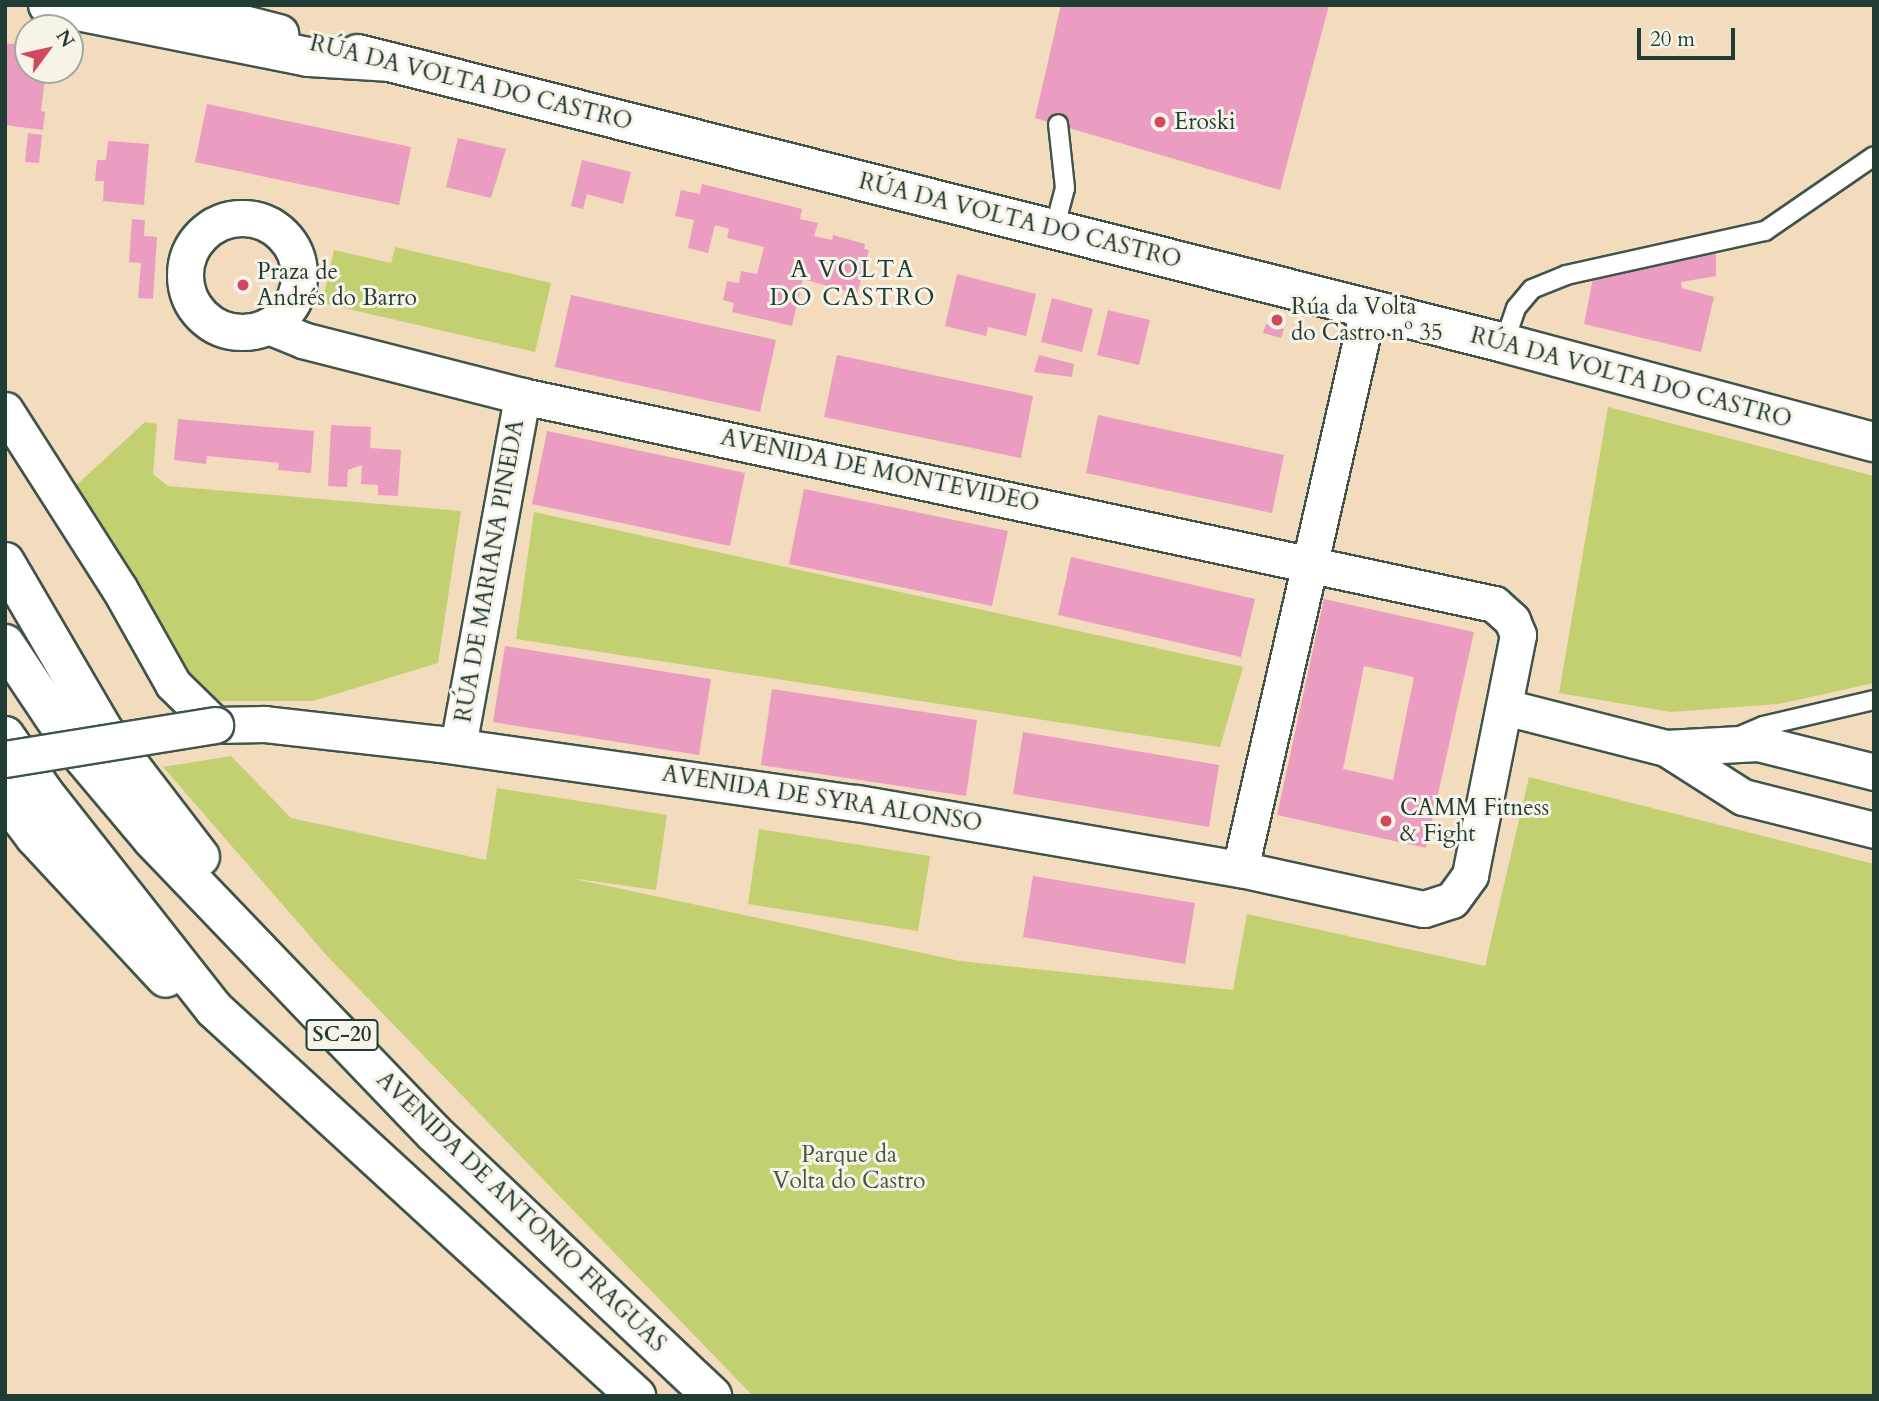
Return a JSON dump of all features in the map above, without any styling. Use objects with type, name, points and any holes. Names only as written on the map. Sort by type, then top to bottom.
[{"type":"main road","points":[[48,5],[308,57],[389,62]]},
{"type":"main road","name":"RÚA DA VOLTA DO CASTRO","points":[[166,5],[1504,343],[1874,442]]},
{"type":"main road","points":[[5,562],[105,733],[302,993]]},
{"type":"main road","name":"AVENIDA DE ANTONIO FRAGUAS","points":[[5,644],[81,755],[152,839],[435,1133],[712,1396]]},
{"type":"main road","name":"SC-20","points":[[5,736],[44,793],[214,1009],[636,1396]]},
{"type":"main road","points":[[5,797],[35,837],[158,972],[214,1009]]},
{"type":"street","points":[[1240,869],[1368,309]]},
{"type":"street","name":"AVENIDA DE MONTEVIDEO","points":[[268,327],[303,341],[522,396],[1494,604],[1504,610],[1518,635],[1505,707]]},
{"type":"street","name":"RÚA DE MARIANA PINEDA","points":[[457,746],[522,396]]},
{"type":"street","points":[[5,410],[119,588],[173,684],[215,724]]},
{"type":"street","points":[[1505,707],[1666,748],[1743,797],[1874,830]]},
{"type":"street","name":"AVENIDA DE SYRA ALONSO","points":[[5,760],[215,724],[265,724],[457,746],[969,821],[1240,869],[1424,909],[1452,900],[1470,875],[1505,707]]},
{"type":"street","points":[[1666,748],[1730,741],[1758,743],[1874,772]]},
{"type":"street","points":[[1718,782],[1710,766],[1712,758],[1730,741]]},
{"type":"lane","points":[[1054,230],[1065,188],[1058,124]]},
{"type":"lane","points":[[1504,343],[1516,308],[1532,289],[1566,275],[1765,231],[1789,218],[1874,156]]},
{"type":"lane","points":[[1730,741],[1763,726],[1874,700]]},
{"type":"green space","points":[[395,247],[551,283],[535,352],[322,303],[334,250],[391,263]]},
{"type":"green space","points":[[1608,407],[1874,476],[1874,683],[1779,704],[1671,712],[1559,693]]},
{"type":"green space","points":[[145,422],[157,424],[153,474],[168,486],[461,511],[438,663],[313,701],[221,701],[193,687],[70,491]]},
{"type":"green space","points":[[534,512],[1243,667],[1220,747],[516,639]]},
{"type":"green space","name":"Parque da Volta do Castro","points":[[231,756],[291,818],[486,860],[497,788],[667,815],[656,890],[570,878],[960,961],[1233,990],[1247,914],[1485,966],[1529,777],[1874,864],[1874,1396],[753,1396],[328,957],[163,767]]},
{"type":"green space","points":[[759,829],[930,856],[918,931],[748,904]]},
{"type":"building","points":[[1061,5],[1329,5],[1280,190],[1035,118]]},
{"type":"building","points":[[5,43],[14,44],[14,84],[44,84],[41,111],[45,112],[43,130],[5,125]]},
{"type":"building","points":[[207,104],[411,147],[399,205],[195,162]]},
{"type":"building","points":[[28,133],[42,135],[39,163],[25,162]]},
{"type":"building","points":[[458,138],[506,149],[491,198],[446,187]]},
{"type":"building","points":[[108,141],[149,144],[144,205],[103,201],[104,181],[95,181],[97,160],[106,160]]},
{"type":"building","points":[[582,160],[631,172],[623,204],[587,194],[583,209],[571,206]]},
{"type":"building","points":[[702,184],[802,209],[800,219],[818,223],[814,236],[832,240],[833,235],[865,244],[864,249],[869,250],[857,294],[803,279],[792,326],[732,312],[734,303],[723,300],[727,281],[739,283],[741,271],[757,274],[764,247],[727,238],[729,229],[715,225],[708,253],[688,248],[694,220],[675,216],[681,190],[700,194]]},
{"type":"building","points":[[132,219],[145,220],[144,236],[157,237],[153,299],[138,298],[141,263],[129,262]]},
{"type":"building","points":[[1716,249],[1716,276],[1681,282],[1682,288],[1714,297],[1701,352],[1584,324],[1594,273]]},
{"type":"building","points":[[957,274],[1036,294],[1026,336],[988,327],[986,336],[945,326]]},
{"type":"building","points":[[571,295],[776,340],[760,412],[555,367]]},
{"type":"building","points":[[1052,298],[1093,309],[1082,352],[1041,342]]},
{"type":"building","points":[[1108,310],[1150,320],[1139,365],[1097,355]]},
{"type":"building","points":[[1266,324],[1284,329],[1281,338],[1263,333]]},
{"type":"building","points":[[837,355],[1033,396],[1021,458],[824,417]]},
{"type":"building","points":[[1039,355],[1074,364],[1072,377],[1034,372]]},
{"type":"building","points":[[1098,415],[1284,455],[1272,513],[1086,473]]},
{"type":"building","points":[[178,419],[314,431],[311,473],[278,470],[279,463],[207,456],[206,464],[174,460]]},
{"type":"building","points":[[331,425],[371,427],[370,448],[401,450],[398,496],[378,495],[378,485],[361,484],[362,465],[348,470],[347,487],[328,486]]},
{"type":"building","points":[[547,431],[745,473],[730,546],[532,504]]},
{"type":"building","points":[[804,489],[1008,531],[992,606],[789,564]]},
{"type":"building","points":[[1071,557],[1255,599],[1241,657],[1058,615]]},
{"type":"building","points":[[1324,599],[1474,632],[1426,848],[1277,815]],"holes":[[[1364,666],[1414,677],[1393,780],[1343,769]]]},
{"type":"building","points":[[505,646],[711,679],[699,755],[493,722]]},
{"type":"building","points":[[772,689],[977,720],[966,796],[761,765]]},
{"type":"building","points":[[1023,732],[1219,765],[1209,827],[1013,794]]},
{"type":"building","points":[[1033,876],[1195,903],[1185,964],[1023,937]]},
{"type":"place","name":"Eroski","points":[[1160,122]]},
{"type":"place","name":"Praza de Andrés do Barro","points":[[243,285]]},
{"type":"place","name":"Rúa da Volta do Castro nº 35","points":[[1277,320]]},
{"type":"place","name":"CAMM Fitness & Fight","points":[[1386,821]]},
{"type":"district","name":"A VOLTA DO CASTRO","points":[[853,284]]}]
